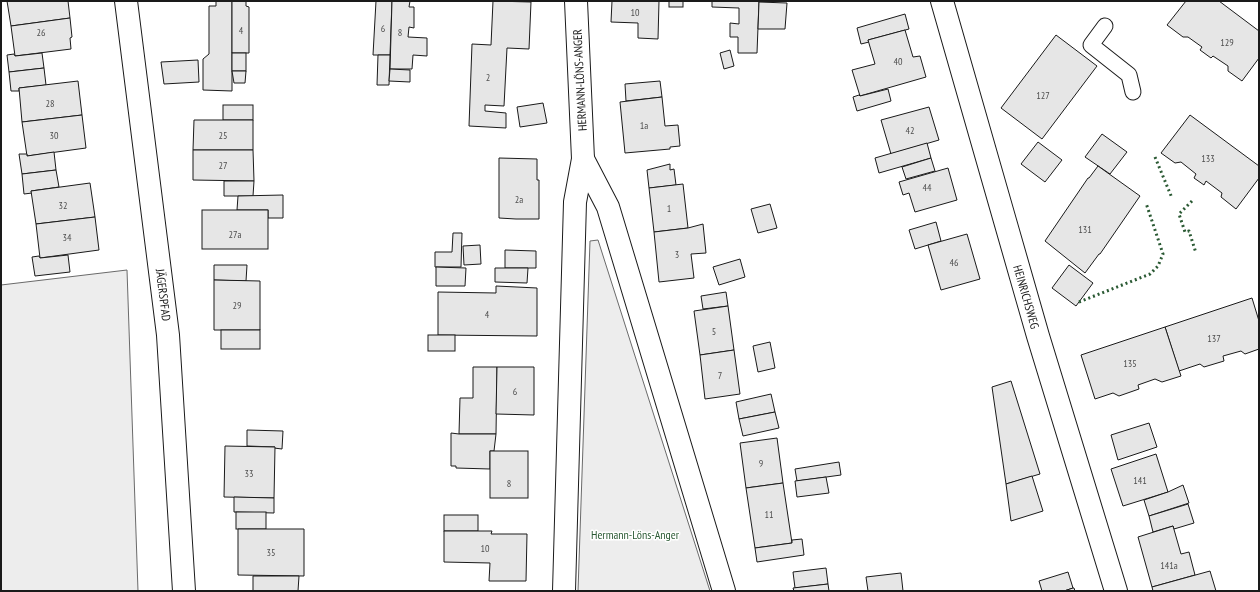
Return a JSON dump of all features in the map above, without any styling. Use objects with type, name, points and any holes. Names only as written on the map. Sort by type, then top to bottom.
[{"type":"street","name":"JÄGERSPFAD","points":[[126,1],[168,335],[184,591]]},
{"type":"street","name":"HERMANN-LÖNS-ANGER","points":[[564,591],[574,202],[584,159],[576,1]]},
{"type":"street","name":"HEINRICHSWEG","points":[[942,1],[1038,336],[1116,591]]},
{"type":"street","name":"HERMANN-LÖNS-ANGER","points":[[584,159],[608,207],[724,591]]},
{"type":"lane","points":[[1105,26],[1091,45],[1129,75],[1133,92]]},
{"type":"green space","name":"Hermann-Löns-Anger","points":[[598,240],[710,591],[578,591],[590,241]]},
{"type":"green space","points":[[127,270],[138,591],[1,591],[1,285]]},
{"type":"building","points":[[7,1],[68,1],[70,18],[11,26]]},
{"type":"building","points":[[216,1],[232,1],[232,91],[203,90],[203,59],[209,54],[209,6],[216,6]]},
{"type":"building","points":[[232,1],[246,1],[246,6],[249,7],[249,53],[232,53]]},
{"type":"building","points":[[376,1],[392,1],[390,55],[373,55]]},
{"type":"building","points":[[392,1],[410,1],[409,7],[414,7],[414,28],[409,27],[408,37],[427,38],[427,56],[413,55],[412,69],[390,69]]},
{"type":"building","points":[[493,1],[531,2],[529,49],[507,48],[504,106],[485,105],[485,111],[506,113],[506,128],[469,126],[472,44],[491,45]]},
{"type":"building","points":[[612,1],[659,1],[658,39],[638,38],[638,23],[611,22]]},
{"type":"building","points":[[669,1],[683,1],[683,7],[669,7]]},
{"type":"building","points":[[712,1],[759,1],[757,53],[738,53],[738,37],[730,37],[730,23],[739,24],[739,8],[712,7]]},
{"type":"building","points":[[1186,1],[1219,1],[1259,31],[1259,58],[1242,81],[1228,71],[1228,66],[1213,56],[1211,58],[1200,50],[1202,47],[1188,37],[1183,37],[1167,25]]},
{"type":"building","points":[[759,2],[787,3],[785,29],[758,29]]},
{"type":"building","points":[[905,14],[909,29],[868,40],[869,42],[861,44],[857,28]]},
{"type":"building","points":[[70,18],[72,37],[70,38],[71,49],[15,56],[11,26]]},
{"type":"building","points":[[905,30],[913,57],[920,56],[926,77],[860,96],[852,70],[875,64],[868,40]]},
{"type":"building","points":[[1056,35],[1097,66],[1042,139],[1001,108]]},
{"type":"building","points":[[730,50],[734,66],[724,69],[720,53]]},
{"type":"building","points":[[42,53],[44,68],[9,72],[7,55],[14,54],[15,56]]},
{"type":"building","points":[[232,53],[246,53],[246,71],[232,71]]},
{"type":"building","points":[[378,55],[390,55],[389,85],[377,85]]},
{"type":"building","points":[[198,60],[199,82],[164,84],[161,62]]},
{"type":"building","points":[[44,68],[46,85],[19,88],[19,91],[11,91],[9,72]]},
{"type":"building","points":[[390,69],[410,70],[410,82],[389,81]]},
{"type":"building","points":[[232,71],[246,71],[245,83],[234,83]]},
{"type":"building","points":[[78,81],[82,115],[22,122],[19,88]]},
{"type":"building","points":[[660,81],[662,97],[626,101],[625,84]]},
{"type":"building","points":[[888,89],[891,101],[857,111],[853,97]]},
{"type":"building","points":[[662,97],[665,126],[678,125],[680,146],[670,147],[670,149],[625,153],[620,102]]},
{"type":"building","points":[[543,103],[547,123],[520,127],[517,107]]},
{"type":"building","points":[[223,105],[253,105],[253,120],[223,120]]},
{"type":"building","points":[[929,107],[939,140],[891,154],[881,120]]},
{"type":"building","points":[[82,115],[86,148],[27,156],[22,122]]},
{"type":"building","points":[[1190,115],[1259,166],[1259,178],[1236,209],[1221,197],[1222,193],[1206,181],[1204,185],[1194,178],[1196,174],[1181,162],[1175,163],[1161,153]]},
{"type":"building","points":[[194,120],[253,120],[253,150],[193,150]]},
{"type":"building","points":[[1102,134],[1127,152],[1110,174],[1085,157]]},
{"type":"building","points":[[1038,142],[1062,160],[1045,182],[1021,164]]},
{"type":"building","points":[[927,143],[931,158],[879,173],[875,158]]},
{"type":"building","points":[[193,150],[253,150],[254,181],[193,180]]},
{"type":"building","points":[[54,152],[56,170],[22,174],[19,154],[27,154],[27,156]]},
{"type":"building","points":[[499,158],[537,159],[537,180],[539,180],[539,219],[499,218]]},
{"type":"building","points":[[931,158],[935,171],[906,179],[902,167]]},
{"type":"building","points":[[670,164],[670,170],[674,169],[676,185],[649,188],[647,170]]},
{"type":"building","points":[[1098,166],[1140,196],[1085,273],[1045,241],[1088,178]]},
{"type":"building","points":[[948,168],[957,200],[915,212],[909,193],[903,195],[899,182]]},
{"type":"building","points":[[56,170],[59,187],[31,191],[32,193],[24,194],[22,174]]},
{"type":"building","points":[[224,181],[254,181],[253,196],[224,196]]},
{"type":"building","points":[[90,183],[95,217],[36,224],[31,191]]},
{"type":"building","points":[[683,184],[688,228],[654,232],[649,188]]},
{"type":"building","points":[[283,195],[283,218],[268,218],[268,210],[237,210],[238,196]]},
{"type":"building","points":[[770,204],[777,228],[758,233],[751,209]]},
{"type":"building","points":[[202,210],[268,210],[268,249],[202,249]]},
{"type":"building","points":[[95,217],[99,250],[40,258],[36,224]]},
{"type":"building","points":[[936,222],[941,241],[915,249],[909,230]]},
{"type":"building","points":[[703,224],[706,253],[691,254],[694,278],[659,282],[654,232],[688,228]]},
{"type":"building","points":[[453,233],[462,233],[461,267],[435,267],[435,252],[452,252]]},
{"type":"building","points":[[967,234],[980,279],[941,290],[928,245]]},
{"type":"building","points":[[480,245],[481,264],[464,265],[463,246]]},
{"type":"building","points":[[505,250],[536,251],[536,268],[505,268]]},
{"type":"building","points":[[68,255],[70,272],[35,276],[32,257],[39,256],[40,258]]},
{"type":"building","points":[[740,259],[745,277],[719,285],[713,267]]},
{"type":"building","points":[[214,265],[247,265],[246,281],[214,280]]},
{"type":"building","points":[[1069,265],[1093,283],[1076,306],[1052,288]]},
{"type":"building","points":[[436,267],[466,268],[465,286],[436,286]]},
{"type":"building","points":[[495,268],[528,268],[527,283],[495,282]]},
{"type":"building","points":[[214,280],[260,281],[260,330],[214,330]]},
{"type":"building","points":[[496,286],[537,288],[537,336],[438,335],[438,292],[496,293]]},
{"type":"building","points":[[726,292],[728,306],[703,309],[701,296]]},
{"type":"building","points":[[1252,298],[1259,321],[1259,349],[1245,354],[1241,351],[1223,356],[1224,361],[1204,367],[1200,364],[1179,371],[1165,327]]},
{"type":"building","points":[[728,306],[734,350],[700,355],[694,311]]},
{"type":"building","points":[[1165,327],[1181,376],[1162,382],[1155,379],[1138,385],[1139,389],[1119,396],[1113,393],[1095,399],[1081,355]]},
{"type":"building","points":[[221,330],[260,330],[260,349],[221,349]]},
{"type":"building","points":[[428,335],[455,335],[455,351],[428,351]]},
{"type":"building","points":[[770,342],[775,368],[758,372],[753,346]]},
{"type":"building","points":[[734,350],[740,394],[705,399],[700,355]]},
{"type":"building","points":[[473,367],[497,367],[496,434],[459,434],[460,398],[473,398]]},
{"type":"building","points":[[497,367],[534,367],[534,415],[496,414]]},
{"type":"building","points":[[1011,381],[1040,474],[1006,484],[992,387]]},
{"type":"building","points":[[771,394],[775,412],[739,419],[736,402]]},
{"type":"building","points":[[775,412],[779,428],[743,436],[739,419]]},
{"type":"building","points":[[1149,423],[1157,447],[1118,460],[1111,435]]},
{"type":"building","points":[[247,430],[283,431],[282,449],[274,448],[275,447],[247,446]]},
{"type":"building","points":[[451,433],[496,434],[494,451],[490,451],[490,469],[456,468],[456,466],[451,466]]},
{"type":"building","points":[[777,438],[783,483],[746,488],[740,443]]},
{"type":"building","points":[[225,446],[275,447],[274,498],[224,497]]},
{"type":"building","points":[[490,451],[528,451],[528,498],[490,498]]},
{"type":"building","points":[[1156,454],[1168,492],[1123,506],[1111,469]]},
{"type":"building","points":[[839,462],[841,475],[797,481],[795,469]]},
{"type":"building","points":[[1032,476],[1043,511],[1011,521],[1006,484]]},
{"type":"building","points":[[826,477],[829,493],[797,497],[795,481]]},
{"type":"building","points":[[783,483],[792,543],[755,548],[746,488]]},
{"type":"building","points":[[1183,485],[1189,503],[1149,516],[1144,500]]},
{"type":"building","points":[[234,497],[274,498],[274,513],[234,512]]},
{"type":"building","points":[[1188,504],[1194,523],[1174,529],[1173,526],[1153,532],[1149,516]]},
{"type":"building","points":[[236,512],[266,512],[266,529],[236,529]]},
{"type":"building","points":[[444,515],[478,515],[478,531],[444,531]]},
{"type":"building","points":[[1173,526],[1181,554],[1189,552],[1195,575],[1152,587],[1138,537]]},
{"type":"building","points":[[238,529],[304,529],[304,576],[238,575]]},
{"type":"building","points":[[444,531],[492,531],[491,534],[527,534],[526,581],[489,581],[490,563],[444,562]]},
{"type":"building","points":[[802,539],[804,555],[757,562],[755,548],[792,543],[792,540]]},
{"type":"building","points":[[826,568],[828,584],[795,588],[793,572]]},
{"type":"building","points":[[1210,571],[1216,591],[1153,591],[1152,587]]},
{"type":"building","points":[[1068,572],[1073,588],[1064,591],[1042,591],[1039,581]]},
{"type":"building","points":[[901,573],[903,591],[868,591],[866,577]]},
{"type":"building","points":[[253,576],[299,576],[298,591],[253,591]]},
{"type":"building","points":[[828,584],[829,591],[794,591],[793,588]]},
{"type":"building","points":[[1074,588],[1075,591],[1064,591]]},
{"type":"hedge","points":[[1155,157],[1172,198]]},
{"type":"hedge","points":[[1192,201],[1179,214],[1185,232],[1189,231],[1196,253]]},
{"type":"hedge","points":[[1079,302],[1150,274],[1158,266],[1163,254],[1146,203]]}]
